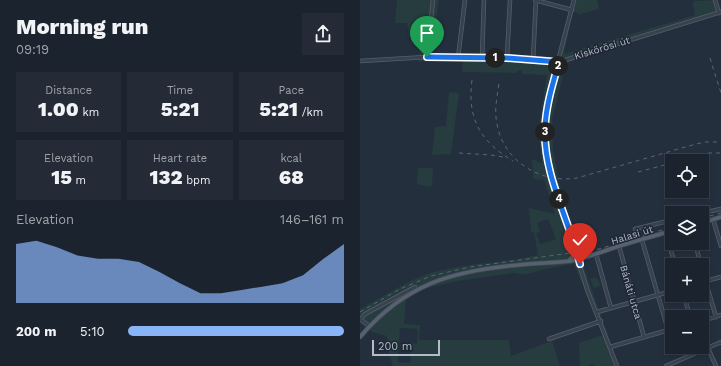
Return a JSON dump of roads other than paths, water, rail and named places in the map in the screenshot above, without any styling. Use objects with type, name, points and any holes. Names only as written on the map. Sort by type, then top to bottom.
[{"type":"main road","points":[[709,220],[721,217]]},
{"type":"main road","name":"Halasi út","points":[[360,337],[379,315],[405,296],[428,284],[449,276],[480,269],[569,261],[665,233]]},
{"type":"main road","points":[[569,261],[576,250]]},
{"type":"street","points":[[427,57],[433,0]]},
{"type":"street","points":[[458,58],[465,0]]},
{"type":"street","points":[[482,58],[484,0]]},
{"type":"street","points":[[507,58],[510,0]]},
{"type":"street","points":[[533,60],[535,0],[555,4],[572,10]]},
{"type":"street","points":[[555,4],[556,0]]},
{"type":"street","points":[[574,0],[547,111],[545,129],[546,151],[549,169],[576,250],[588,292],[601,321],[617,366]]},
{"type":"street","points":[[715,0],[720,12]]},
{"type":"street","name":"Kiskőrösi út","points":[[360,61],[427,57],[507,58],[559,62],[720,12]]},
{"type":"street","points":[[709,212],[721,209]]},
{"type":"street","points":[[713,219],[721,246]]},
{"type":"street","points":[[635,229],[665,222]]},
{"type":"street","points":[[642,240],[665,320]]},
{"type":"street","name":"Bánáti utca","points":[[618,246],[644,337]]},
{"type":"street","points":[[596,254],[611,308]]},
{"type":"street","points":[[709,281],[721,277]]},
{"type":"street","points":[[369,326],[361,319],[365,314],[415,287]]},
{"type":"street","points":[[597,312],[665,293]]},
{"type":"street","points":[[709,297],[716,317]]},
{"type":"street","points":[[709,319],[721,315]]},
{"type":"street","points":[[549,339],[601,321]]},
{"type":"street","points":[[610,347],[665,331]]},
{"type":"street","points":[[709,348],[721,342]]},
{"type":"street","points":[[709,350],[716,366]]},
{"type":"street","points":[[666,366],[694,354]]},
{"type":"railway","points":[[710,58],[721,93]]},
{"type":"railway","points":[[472,80],[472,106],[478,128],[492,145],[513,161]]},
{"type":"railway","points":[[499,84],[496,104],[496,119],[501,137],[507,149],[515,159],[526,167],[537,173],[550,177],[563,179],[577,178],[696,144],[705,142],[721,142]]},
{"type":"railway","points":[[459,153],[503,157]]},
{"type":"railway","points":[[704,154],[721,153]]},
{"type":"railway","points":[[638,172],[665,165]]},
{"type":"railway","points":[[709,216],[721,213]]},
{"type":"railway","points":[[360,312],[400,289],[431,276],[470,267],[599,249],[665,229]]}]
